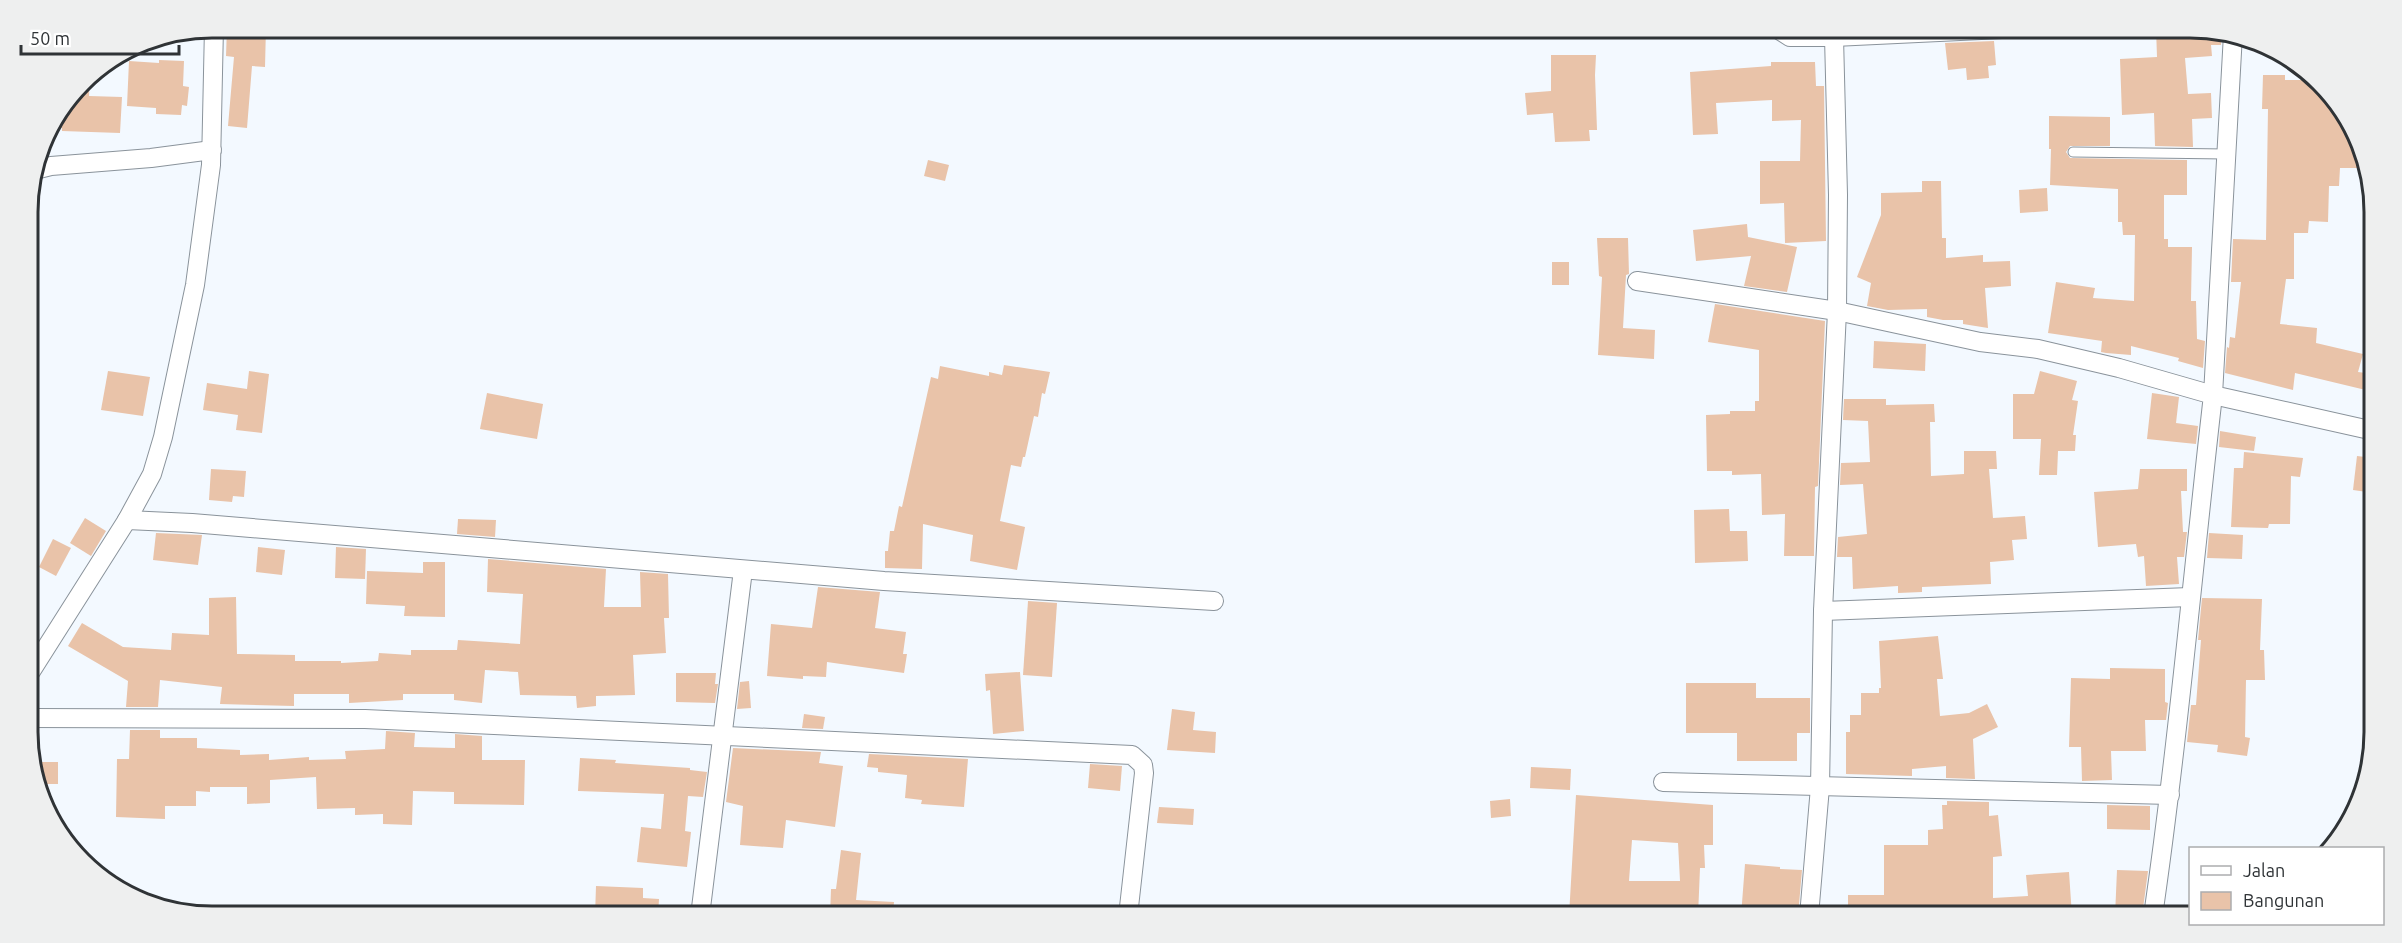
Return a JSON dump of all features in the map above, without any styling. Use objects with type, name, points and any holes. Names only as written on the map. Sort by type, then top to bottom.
[{"type":"street","points":[[38,660],[127,520],[152,474],[163,437],[195,285],[212,150],[214,38]]},
{"type":"street","points":[[1810,905],[1820,787],[1823,610],[1837,311],[1838,195],[1834,38]]},
{"type":"street","points":[[2155,905],[2170,795],[2213,395],[2232,43]]},
{"type":"street","points":[[43,168],[212,150]]},
{"type":"street","points":[[1637,281],[1837,311],[1980,342],[2038,349],[2119,368],[2213,395],[2364,429]]},
{"type":"street","points":[[127,520],[192,523],[884,581],[1214,601]]},
{"type":"street","points":[[701,906],[743,570]]},
{"type":"street","points":[[1823,610],[2190,597]]},
{"type":"street","points":[[38,718],[365,719],[1132,755],[1143,765],[1144,773],[1129,906]]},
{"type":"street","points":[[1663,782],[2170,795]]},
{"type":"lane","points":[[2073,152],[2226,154]]},
{"type":"building","points":[[227,38],[266,38],[265,67],[252,66],[247,128],[228,126],[234,57],[226,56]]},
{"type":"building","points":[[2156,38],[2221,41],[2221,45],[2211,45],[2212,56],[2185,58],[2188,94],[2211,93],[2212,118],[2192,119],[2193,147],[2155,146],[2154,113],[2122,115],[2120,59],[2157,57]]},
{"type":"building","points":[[1994,41],[1996,65],[1988,66],[1989,78],[1967,80],[1966,68],[1948,70],[1945,43]]},
{"type":"building","points":[[1551,55],[1596,55],[1597,130],[1589,130],[1590,141],[1555,142],[1553,113],[1527,115],[1525,93],[1551,91]]},
{"type":"building","points":[[159,60],[184,61],[183,86],[189,87],[187,106],[182,105],[181,115],[156,114],[156,108],[127,106],[129,61],[159,63]]},
{"type":"building","points":[[1771,62],[1815,62],[1816,86],[1824,86],[1826,241],[1785,243],[1784,203],[1760,204],[1760,161],[1800,161],[1801,120],[1772,121],[1772,100],[1716,103],[1718,134],[1693,135],[1690,72],[1771,66]]},
{"type":"building","points":[[2263,75],[2285,75],[2285,80],[2304,80],[2335,115],[2347,134],[2359,166],[2359,168],[2340,168],[2339,186],[2329,186],[2328,222],[2309,221],[2308,233],[2294,233],[2294,279],[2286,279],[2280,324],[2317,328],[2316,343],[2363,354],[2358,372],[2364,373],[2364,390],[2295,373],[2293,390],[2225,373],[2227,347],[2229,348],[2230,337],[2235,338],[2241,282],[2231,282],[2233,239],[2266,240],[2268,109],[2262,109]]},
{"type":"building","points":[[89,87],[89,96],[122,97],[120,133],[62,131],[62,128],[59,128],[61,124]]},
{"type":"building","points":[[2049,116],[2110,117],[2110,146],[2070,146],[2066,152],[2070,158],[2187,160],[2187,195],[2164,195],[2164,239],[2168,239],[2168,247],[2192,247],[2191,301],[2196,301],[2197,339],[2205,341],[2203,368],[2178,361],[2179,358],[2131,346],[2131,355],[2101,352],[2102,341],[2048,333],[2056,282],[2095,288],[2093,298],[2134,301],[2135,235],[2123,235],[2122,222],[2118,222],[2118,189],[2050,185]]},
{"type":"building","points":[[928,160],[949,165],[945,181],[924,176]]},
{"type":"building","points":[[1922,181],[1941,181],[1942,238],[1946,238],[1946,258],[1983,255],[1983,262],[2010,261],[2011,286],[1985,288],[1988,328],[1963,324],[1963,320],[1927,317],[1927,309],[1888,310],[1867,306],[1871,283],[1857,277],[1881,215],[1881,193],[1922,192]]},
{"type":"building","points":[[2047,188],[2048,211],[2020,213],[2019,190]]},
{"type":"building","points":[[1747,224],[1748,237],[1797,247],[1787,292],[1744,286],[1751,256],[1696,261],[1693,230]]},
{"type":"building","points":[[1597,238],[1628,238],[1629,274],[1626,275],[1623,328],[1655,330],[1654,359],[1598,355],[1602,277],[1599,276]]},
{"type":"building","points":[[1552,262],[1569,262],[1569,285],[1552,285]]},
{"type":"building","points":[[1715,304],[1825,321],[1818,486],[1815,487],[1814,556],[1784,556],[1785,514],[1762,515],[1761,474],[1732,475],[1732,471],[1707,471],[1706,415],[1730,414],[1730,411],[1755,411],[1755,401],[1759,401],[1759,350],[1708,342]]},
{"type":"building","points":[[1874,341],[1926,344],[1925,371],[1873,368]]},
{"type":"building","points":[[1004,365],[1050,372],[1045,394],[1042,393],[1038,417],[1034,416],[1021,467],[1011,465],[1000,521],[1025,527],[1017,570],[970,561],[973,535],[923,524],[922,569],[885,568],[885,551],[888,551],[890,531],[894,531],[899,506],[902,507],[931,377],[938,379],[940,366],[989,376],[989,372],[1002,375]]},
{"type":"building","points":[[108,371],[150,377],[143,416],[101,410]]},
{"type":"building","points":[[249,371],[269,374],[262,433],[236,430],[238,415],[203,410],[207,383],[247,389]]},
{"type":"building","points":[[2040,371],[2077,381],[2072,400],[2078,401],[2073,435],[2076,435],[2075,451],[2058,451],[2057,475],[2039,475],[2041,439],[2013,439],[2013,394],[2034,394]]},
{"type":"building","points":[[487,393],[543,404],[537,439],[480,429]]},
{"type":"building","points":[[2152,393],[2179,397],[2176,423],[2198,426],[2196,444],[2147,439]]},
{"type":"building","points":[[1844,399],[1886,399],[1886,405],[1934,404],[1935,422],[1930,422],[1931,476],[1964,474],[1964,451],[1996,451],[1997,469],[1989,469],[1993,518],[2025,516],[2027,539],[2012,540],[2014,560],[1990,562],[1991,584],[1922,587],[1922,592],[1898,593],[1898,586],[1853,589],[1852,557],[1837,557],[1838,537],[1867,534],[1863,484],[1840,485],[1841,463],[1870,462],[1868,421],[1843,420]]},
{"type":"building","points":[[2220,431],[2256,437],[2254,451],[2219,447]]},
{"type":"building","points":[[2244,452],[2303,458],[2300,477],[2291,476],[2290,524],[2269,524],[2268,528],[2231,527],[2234,468],[2243,468]]},
{"type":"building","points":[[2357,456],[2364,457],[2364,492],[2353,490]]},
{"type":"building","points":[[211,469],[246,471],[244,497],[233,496],[232,502],[209,500]]},
{"type":"building","points":[[2140,469],[2187,469],[2187,491],[2181,491],[2183,532],[2187,532],[2184,557],[2177,557],[2179,584],[2146,586],[2144,556],[2138,557],[2136,544],[2098,547],[2094,492],[2138,489]]},
{"type":"building","points":[[1729,509],[1730,531],[1747,531],[1748,561],[1695,563],[1694,510]]},
{"type":"building","points":[[85,518],[106,531],[91,556],[70,543]]},
{"type":"building","points":[[458,519],[496,520],[495,537],[457,534]]},
{"type":"building","points":[[156,533],[202,535],[198,565],[153,560]]},
{"type":"building","points":[[2209,533],[2243,535],[2242,559],[2207,558]]},
{"type":"building","points":[[53,539],[71,548],[56,576],[39,567]]},
{"type":"building","points":[[258,547],[285,550],[282,575],[256,572]]},
{"type":"building","points":[[336,547],[366,549],[365,579],[335,578]]},
{"type":"building","points":[[488,559],[606,569],[604,607],[641,607],[640,572],[668,574],[669,618],[664,618],[666,653],[633,655],[635,695],[596,696],[596,706],[577,708],[576,696],[520,695],[518,672],[485,670],[482,703],[454,700],[454,694],[403,694],[403,700],[349,703],[349,694],[294,694],[294,706],[220,704],[222,687],[160,680],[158,707],[126,707],[128,681],[68,646],[82,623],[123,647],[171,650],[172,633],[209,635],[209,598],[236,597],[237,654],[295,655],[295,661],[341,661],[341,663],[378,661],[379,653],[411,655],[411,650],[457,650],[458,640],[520,644],[523,594],[487,592]]},
{"type":"building","points":[[423,562],[445,562],[445,617],[404,616],[405,606],[366,604],[367,571],[423,573]]},
{"type":"building","points":[[818,587],[880,592],[875,628],[906,632],[903,654],[907,654],[904,673],[827,662],[826,677],[803,676],[803,679],[767,676],[771,624],[812,628]]},
{"type":"building","points":[[2202,598],[2262,599],[2260,650],[2264,650],[2265,680],[2246,680],[2245,737],[2250,738],[2247,756],[2217,752],[2218,745],[2187,742],[2191,705],[2196,705]]},
{"type":"building","points":[[1028,601],[1057,603],[1052,677],[1023,675]]},
{"type":"building","points":[[1938,636],[1943,679],[1937,679],[1940,716],[1969,713],[1987,704],[1998,727],[1973,739],[1975,779],[1946,778],[1946,766],[1912,769],[1912,776],[1846,774],[1846,732],[1850,732],[1850,715],[1861,715],[1861,693],[1879,693],[1879,688],[1881,688],[1879,641]]},
{"type":"building","points":[[2110,668],[2165,669],[2165,702],[2168,703],[2166,720],[2145,720],[2146,751],[2111,751],[2112,780],[2082,781],[2081,747],[2069,747],[2071,678],[2110,679]]},
{"type":"building","points":[[1020,672],[1024,731],[993,734],[990,690],[986,691],[985,674]]},
{"type":"building","points":[[676,673],[716,673],[715,684],[718,684],[715,703],[676,702]]},
{"type":"building","points":[[749,681],[751,708],[737,709],[740,682]]},
{"type":"building","points":[[1686,683],[1756,683],[1756,698],[1810,698],[1810,733],[1797,733],[1797,761],[1737,761],[1737,733],[1686,733]]},
{"type":"building","points":[[1172,709],[1195,712],[1193,730],[1216,732],[1215,753],[1167,750]]},
{"type":"building","points":[[804,714],[825,717],[823,729],[802,728]]},
{"type":"building","points":[[130,730],[160,730],[160,738],[197,738],[197,748],[240,750],[240,755],[269,754],[269,760],[309,757],[309,760],[346,759],[345,751],[385,749],[386,731],[415,733],[414,747],[455,748],[455,734],[482,736],[482,760],[525,760],[524,805],[454,804],[454,792],[413,791],[412,825],[383,824],[383,814],[355,815],[355,808],[317,809],[316,777],[270,780],[270,803],[247,804],[247,787],[210,787],[210,792],[196,791],[196,806],[165,806],[165,819],[116,817],[117,759],[129,759]]},
{"type":"building","points":[[733,748],[821,752],[819,763],[843,766],[835,827],[786,820],[783,848],[740,845],[743,806],[726,802]]},
{"type":"building","points":[[869,754],[968,759],[964,807],[921,804],[922,800],[905,798],[907,775],[878,772],[878,768],[867,767]]},
{"type":"building","points":[[580,758],[616,760],[615,763],[690,768],[690,770],[707,772],[703,797],[688,796],[685,831],[691,832],[687,867],[637,862],[641,827],[661,829],[664,794],[578,791]]},
{"type":"building","points":[[40,762],[58,762],[58,784],[46,784]]},
{"type":"building","points":[[1090,764],[1122,766],[1120,791],[1088,788]]},
{"type":"building","points":[[1531,767],[1571,769],[1570,790],[1530,788]]},
{"type":"building","points":[[1576,795],[1713,805],[1713,845],[1704,845],[1705,868],[1700,868],[1698,905],[1570,905]],"holes":[[[1632,840],[1678,843],[1680,881],[1629,881]]]},
{"type":"building","points":[[1510,799],[1511,816],[1491,818],[1490,801]]},
{"type":"building","points":[[1947,801],[1989,802],[1989,816],[1998,815],[2002,856],[1993,857],[1993,898],[2028,896],[2026,875],[2069,872],[2071,905],[1848,905],[1848,895],[1884,895],[1884,845],[1928,845],[1928,830],[1943,829],[1942,805],[1947,805]]},
{"type":"building","points":[[2107,805],[2150,806],[2150,830],[2107,829]]},
{"type":"building","points":[[1159,807],[1194,809],[1193,825],[1157,823]]},
{"type":"building","points":[[841,850],[861,853],[856,900],[894,902],[894,906],[830,906],[831,889],[836,889]]},
{"type":"building","points":[[1745,864],[1802,870],[1799,905],[1742,905]]},
{"type":"building","points":[[2117,870],[2148,871],[2143,905],[2115,905]]},
{"type":"building","points":[[596,886],[643,888],[643,898],[659,899],[659,906],[595,906]]}]
